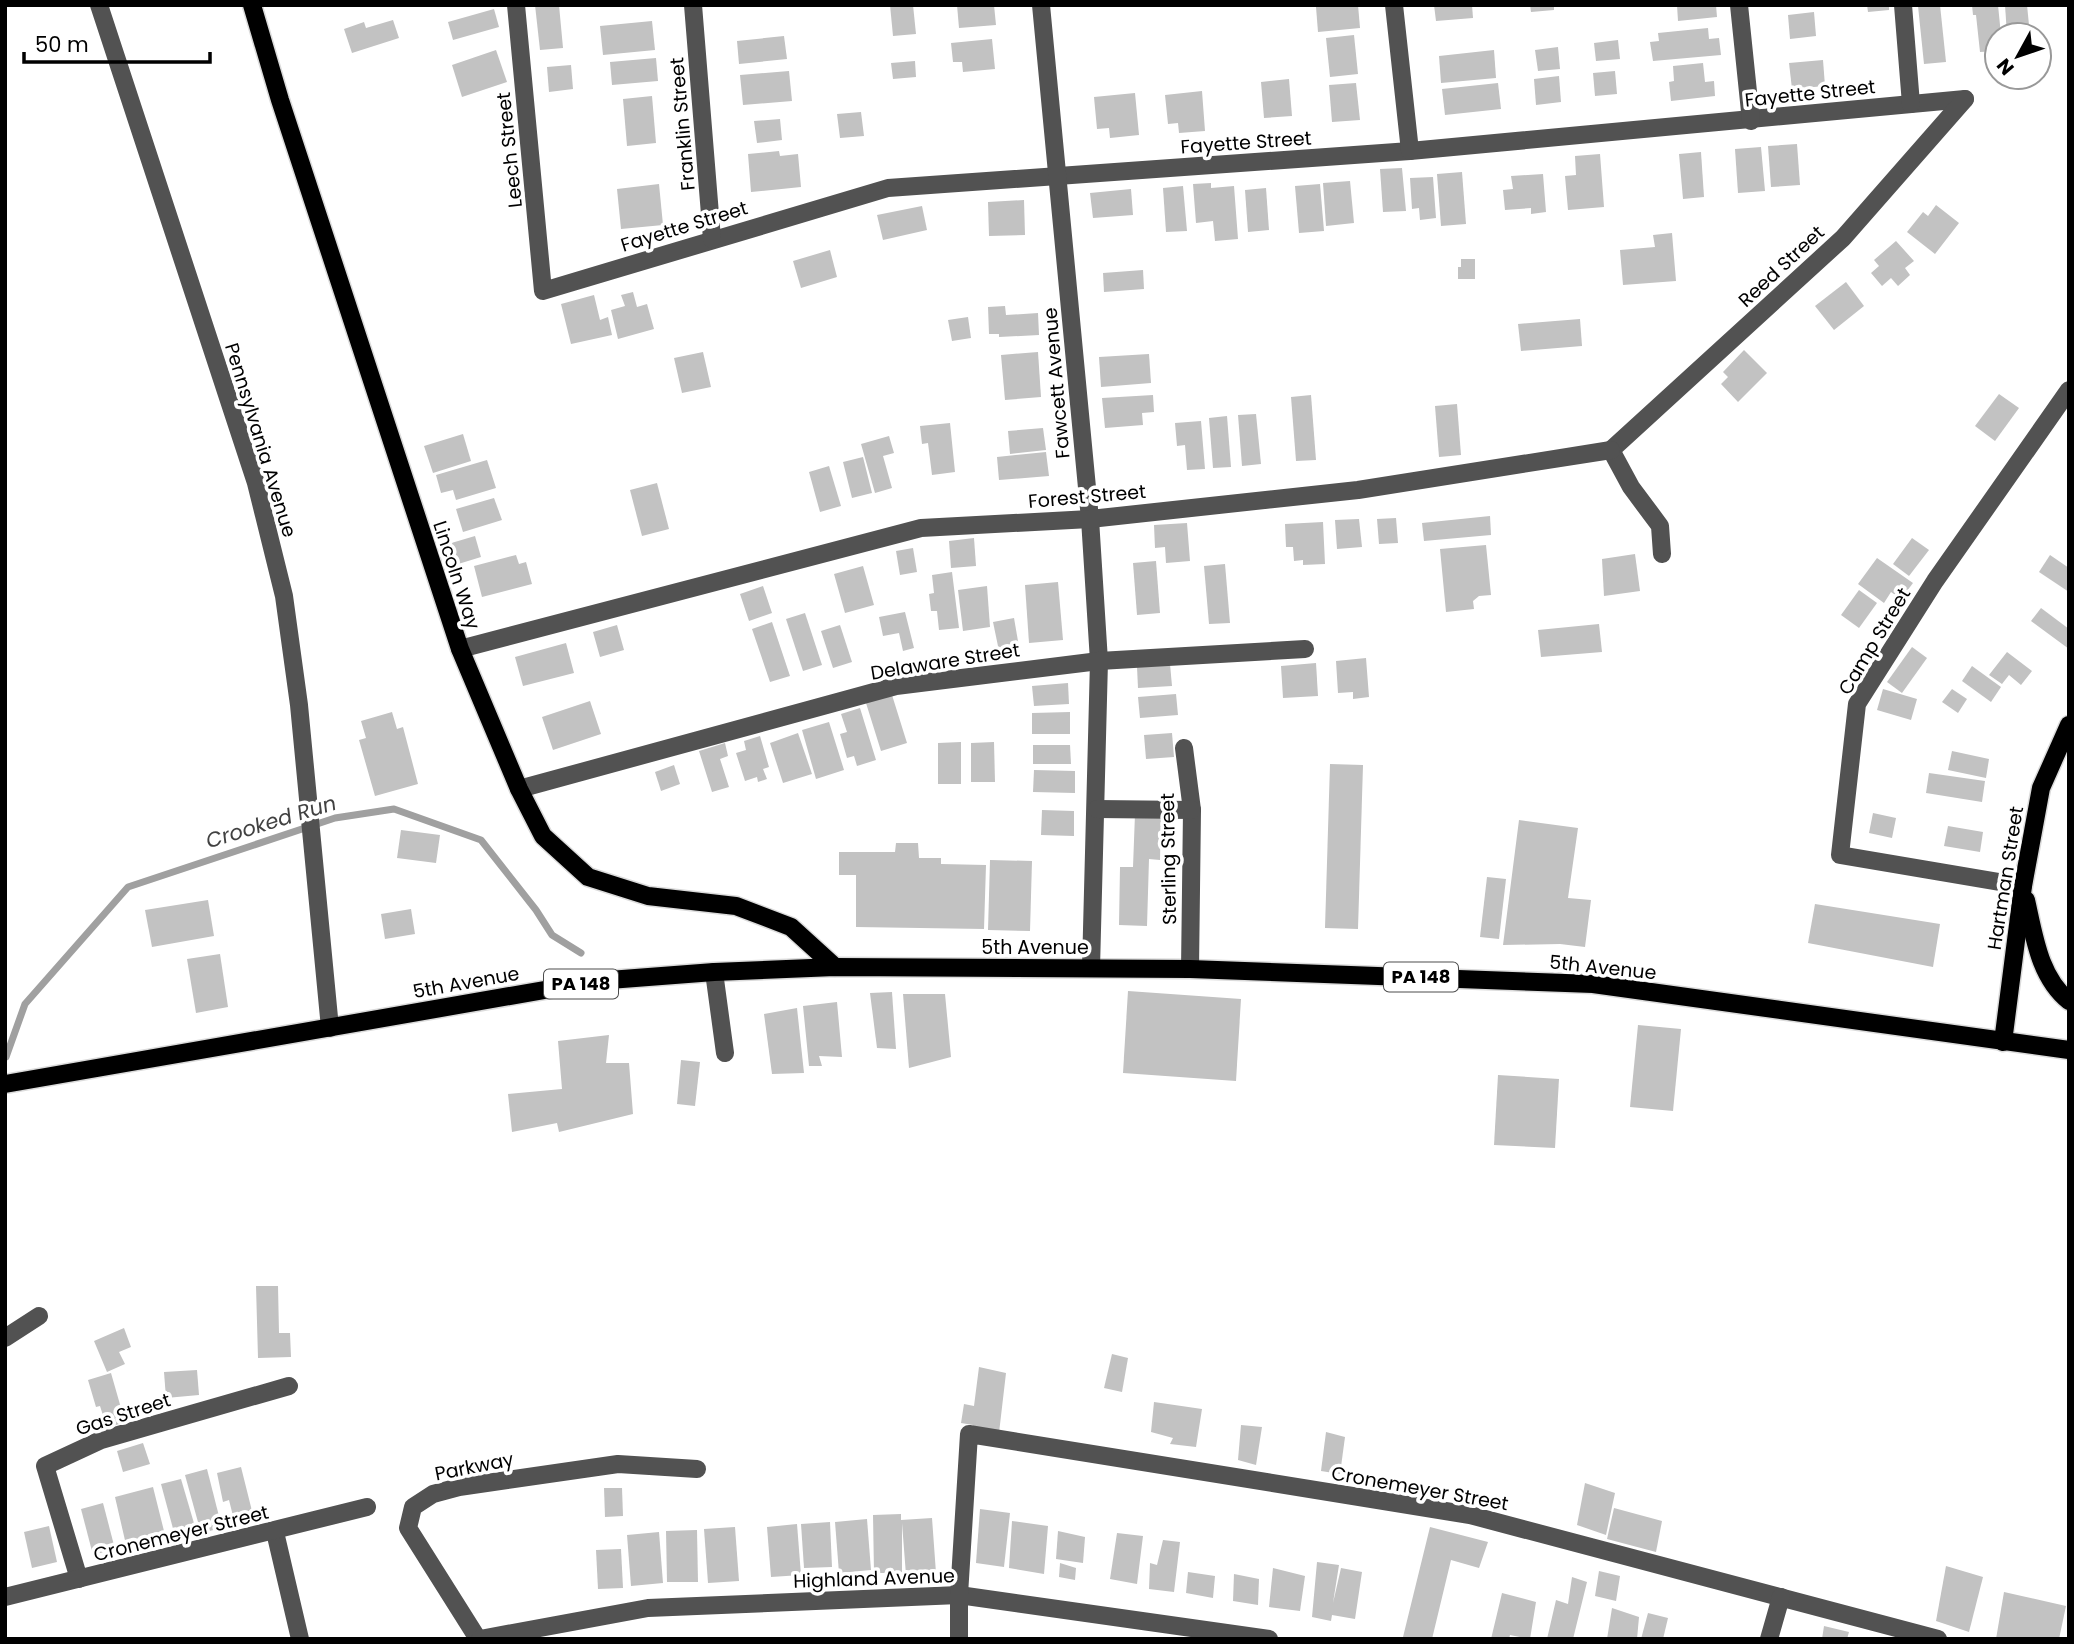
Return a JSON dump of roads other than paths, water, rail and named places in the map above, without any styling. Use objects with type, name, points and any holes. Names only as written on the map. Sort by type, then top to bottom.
[{"type":"main road","name":"Lincoln Way","points":[[252,5],[280,100],[460,649],[519,789],[543,836],[588,877],[648,895],[736,906],[791,927],[835,967]]},
{"type":"main road","name":"Hartman Street","points":[[2003,1042],[2023,886],[2041,789],[2069,725]]},
{"type":"main road","points":[[2023,886],[2038,954],[2059,993],[2069,1001]]},
{"type":"main road","name":"5th Avenue","points":[[5,1084],[596,981],[835,967],[1190,969],[1594,984],[2069,1050]]},
{"type":"street","name":"Pennsylvania Avenue","points":[[99,5],[256,483],[284,596],[299,705],[330,1028]]},
{"type":"street","name":"Leech Street","points":[[516,5],[543,291]]},
{"type":"street","name":"Franklin Street","points":[[693,5],[712,239]]},
{"type":"street","name":"Fawcett Avenue","points":[[1041,5],[1090,519],[1100,662],[1091,968]]},
{"type":"street","points":[[1394,5],[1410,151]]},
{"type":"street","points":[[1738,5],[1751,121]]},
{"type":"street","points":[[1903,5],[1911,104]]},
{"type":"street","name":"Fayette Street","points":[[543,291],[888,188],[1410,151],[1965,99]]},
{"type":"street","name":"Reed Street","points":[[1611,450],[1843,238],[1965,99]]},
{"type":"street","name":"Camp Street","points":[[2023,886],[1840,855],[1857,704],[1935,580],[2069,390]]},
{"type":"street","name":"Forest Street","points":[[460,649],[921,528],[1090,519],[1358,490],[1611,450]]},
{"type":"street","points":[[1611,450],[1631,487],[1660,526],[1662,554]]},
{"type":"street","name":"Delaware Street","points":[[519,789],[896,686],[1100,662],[1305,649]]},
{"type":"street","name":"Sterling Street","points":[[1184,748],[1192,810],[1190,969]]},
{"type":"street","points":[[1097,809],[1192,810]]},
{"type":"street","points":[[714,972],[725,1052]]},
{"type":"street","points":[[5,1338],[39,1316]]},
{"type":"street","name":"Gas Street","points":[[79,1579],[46,1466],[101,1440],[289,1386]]},
{"type":"street","name":"Cronemeyer Street","points":[[959,1595],[969,1434],[1470,1515],[1938,1639]]},
{"type":"street","name":"Parkway","points":[[479,1639],[408,1528],[413,1507],[433,1494],[459,1488],[618,1464],[697,1469]]},
{"type":"street","name":"Cronemeyer Street","points":[[5,1598],[367,1507]]},
{"type":"street","points":[[275,1532],[300,1639]]},
{"type":"street","points":[[959,1595],[959,1639]]},
{"type":"street","name":"Highland Avenue","points":[[479,1639],[648,1608],[959,1595],[1269,1639]]},
{"type":"street","points":[[1769,1639],[1781,1597]]},
{"type":"waterway","name":"Crooked Run","points":[[6,1057],[25,1004],[128,887],[335,818],[394,809],[481,840],[536,910],[552,935],[581,953]]}]
